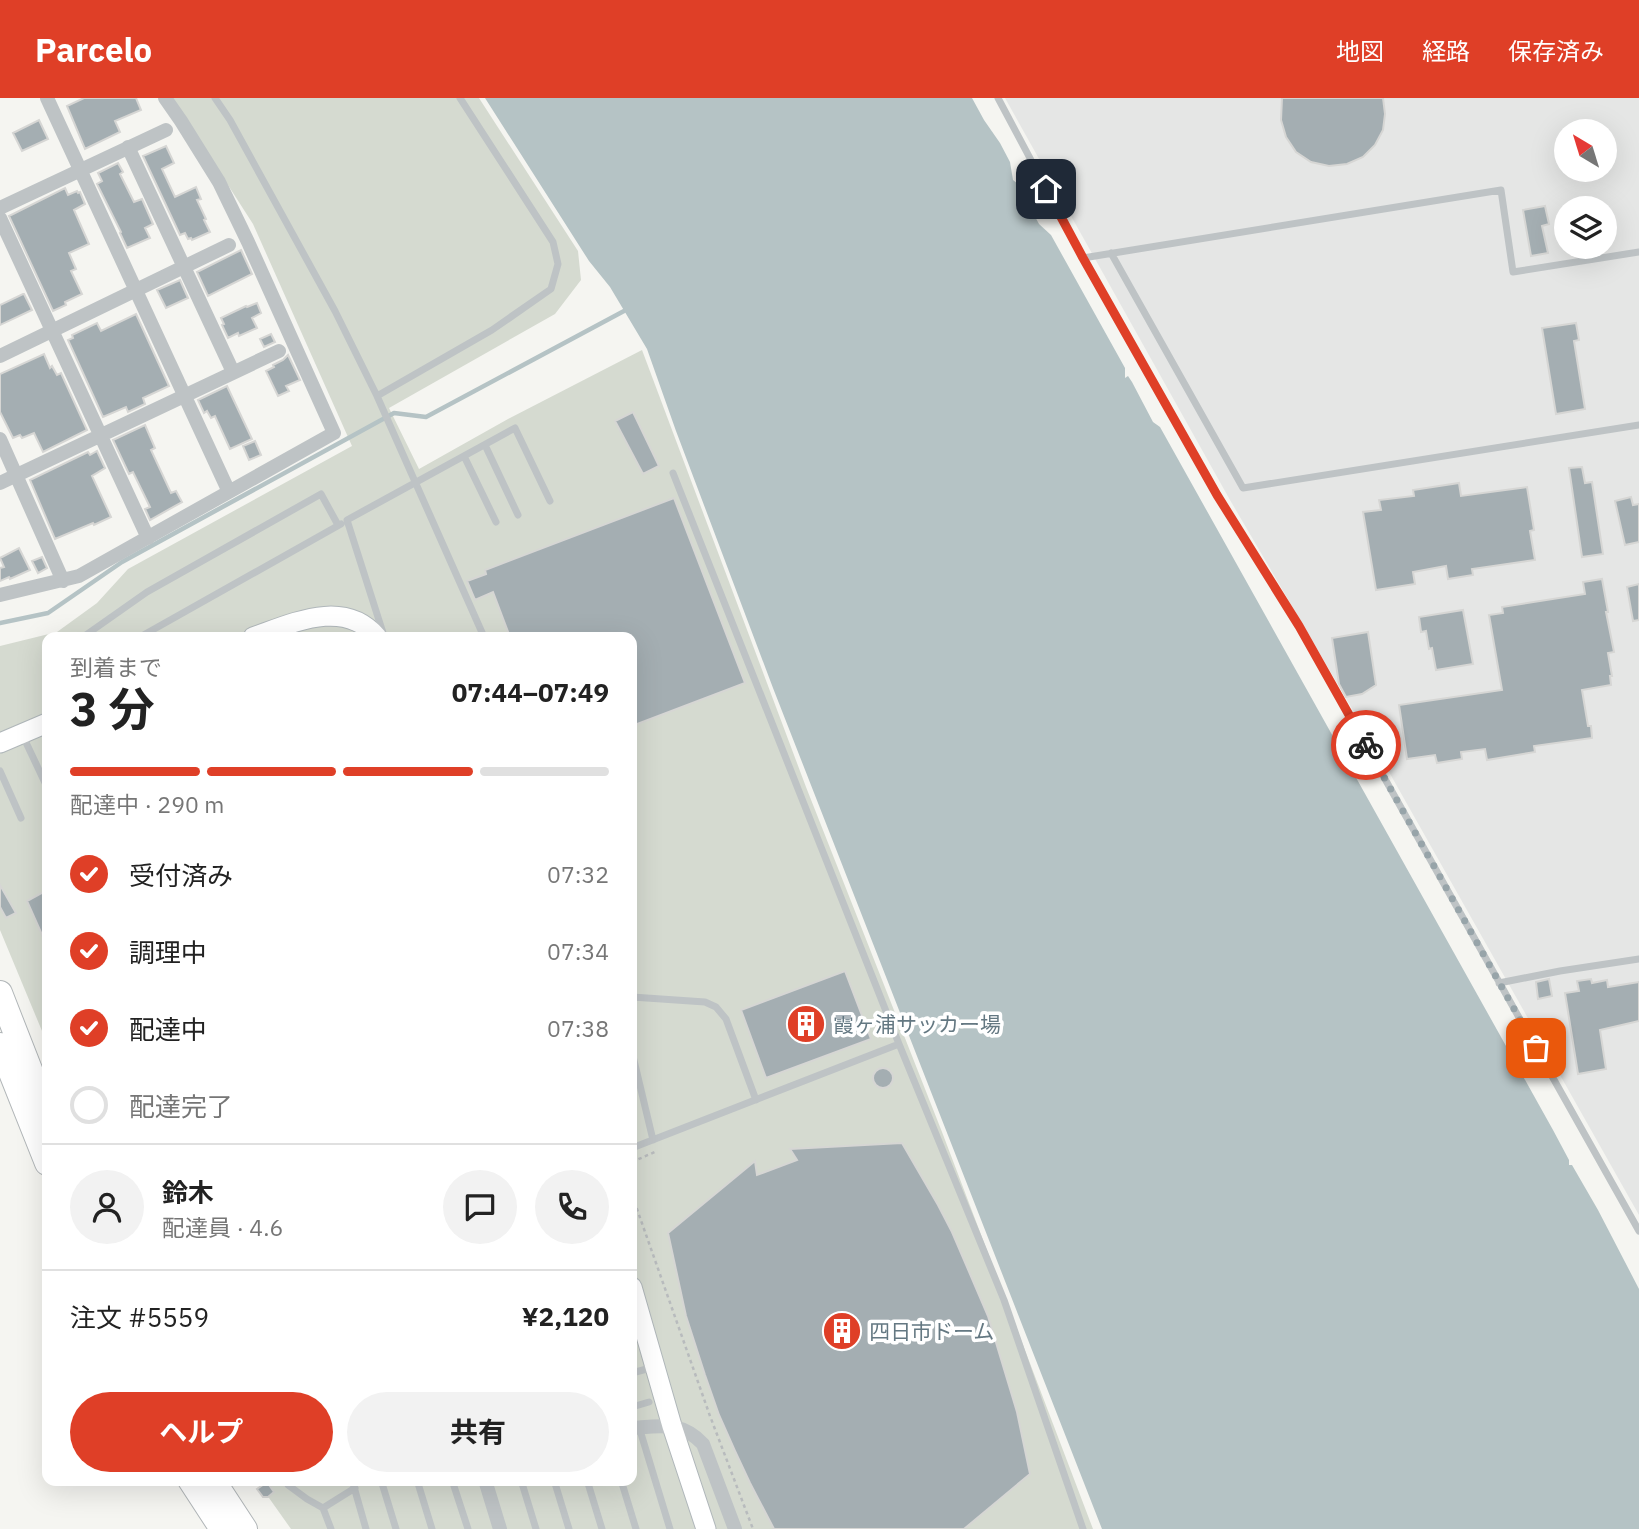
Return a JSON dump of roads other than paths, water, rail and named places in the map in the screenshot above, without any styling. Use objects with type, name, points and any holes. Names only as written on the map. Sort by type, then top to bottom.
[{"type":"highway","points":[[0,993],[42,1100]]},
{"type":"highway","points":[[0,1045],[42,1150]]},
{"type":"highway","points":[[196,1486],[238,1526]]},
{"type":"highway","points":[[216,1486],[238,1526]]},
{"type":"street","points":[[47,98],[229,492]]},
{"type":"street","points":[[0,595],[79,576],[334,433],[219,182],[164,98]]},
{"type":"street","points":[[0,208],[166,130]]},
{"type":"street","points":[[128,148],[233,372]]},
{"type":"street","points":[[0,218],[148,538]]},
{"type":"street","points":[[0,356],[229,245]]},
{"type":"street","points":[[0,483],[279,351]]},
{"type":"street","points":[[0,439],[63,581]]},
{"type":"street","points":[[268,632],[298,622],[335,615],[352,619],[372,632]]},
{"type":"street","points":[[0,743],[42,725]]},
{"type":"street","points":[[638,1338],[654,1367],[706,1529]]},
{"type":"street","points":[[637,1428],[672,1426],[688,1431],[703,1444],[735,1529]]},
{"type":"street","points":[[188,1486],[209,1529]]},
{"type":"street","points":[[487,1486],[500,1529]]},
{"type":"lane","points":[[215,98],[230,120],[335,311],[377,396],[482,632]]},
{"type":"lane","points":[[377,396],[524,309],[551,289],[558,264],[553,242],[460,98]]},
{"type":"lane","points":[[998,98],[1083,258],[1217,495],[1299,626],[1639,1231]]},
{"type":"lane","points":[[1083,258],[1501,190],[1513,272],[1639,252]]},
{"type":"lane","points":[[1111,253],[1243,488],[1639,425]]},
{"type":"lane","points":[[150,632],[347,520],[413,479],[464,456],[515,428],[550,501]]},
{"type":"lane","points":[[485,445],[518,515]]},
{"type":"lane","points":[[464,456],[496,522]]},
{"type":"lane","points":[[673,473],[899,1044],[1004,1300],[1083,1529]]},
{"type":"lane","points":[[90,632],[147,592],[321,494],[338,525]]},
{"type":"lane","points":[[347,520],[382,632]]},
{"type":"lane","points":[[22,733],[42,776]]},
{"type":"lane","points":[[0,771],[21,818]]},
{"type":"lane","points":[[1499,983],[1639,959]]},
{"type":"lane","points":[[637,997],[705,1002],[716,1007],[726,1019],[756,1100]]},
{"type":"lane","points":[[637,1146],[899,1044]]},
{"type":"lane","points":[[637,1073],[653,1140]]},
{"type":"lane","points":[[637,1372],[654,1367]]},
{"type":"lane","points":[[637,1406],[649,1402]]},
{"type":"lane","points":[[637,1434],[670,1529]]},
{"type":"lane","points":[[289,1486],[323,1508],[331,1529]]},
{"type":"lane","points":[[323,1508],[351,1486]]},
{"type":"lane","points":[[355,1486],[366,1529]]},
{"type":"lane","points":[[383,1486],[396,1529]]},
{"type":"lane","points":[[419,1486],[432,1529]]},
{"type":"lane","points":[[454,1486],[468,1529]]},
{"type":"lane","points":[[523,1486],[536,1529]]},
{"type":"lane","points":[[556,1486],[569,1529]]},
{"type":"lane","points":[[589,1486],[602,1529]]},
{"type":"lane","points":[[623,1486],[636,1529]]},
{"type":"waterway","points":[[0,623],[48,613],[122,562],[394,413],[426,417],[624,311]]},
{"type":"place","name":"霞ヶ浦サッカー場","points":[[806,1024]]},
{"type":"place","name":"四日市ドーム","points":[[842,1331]]}]
